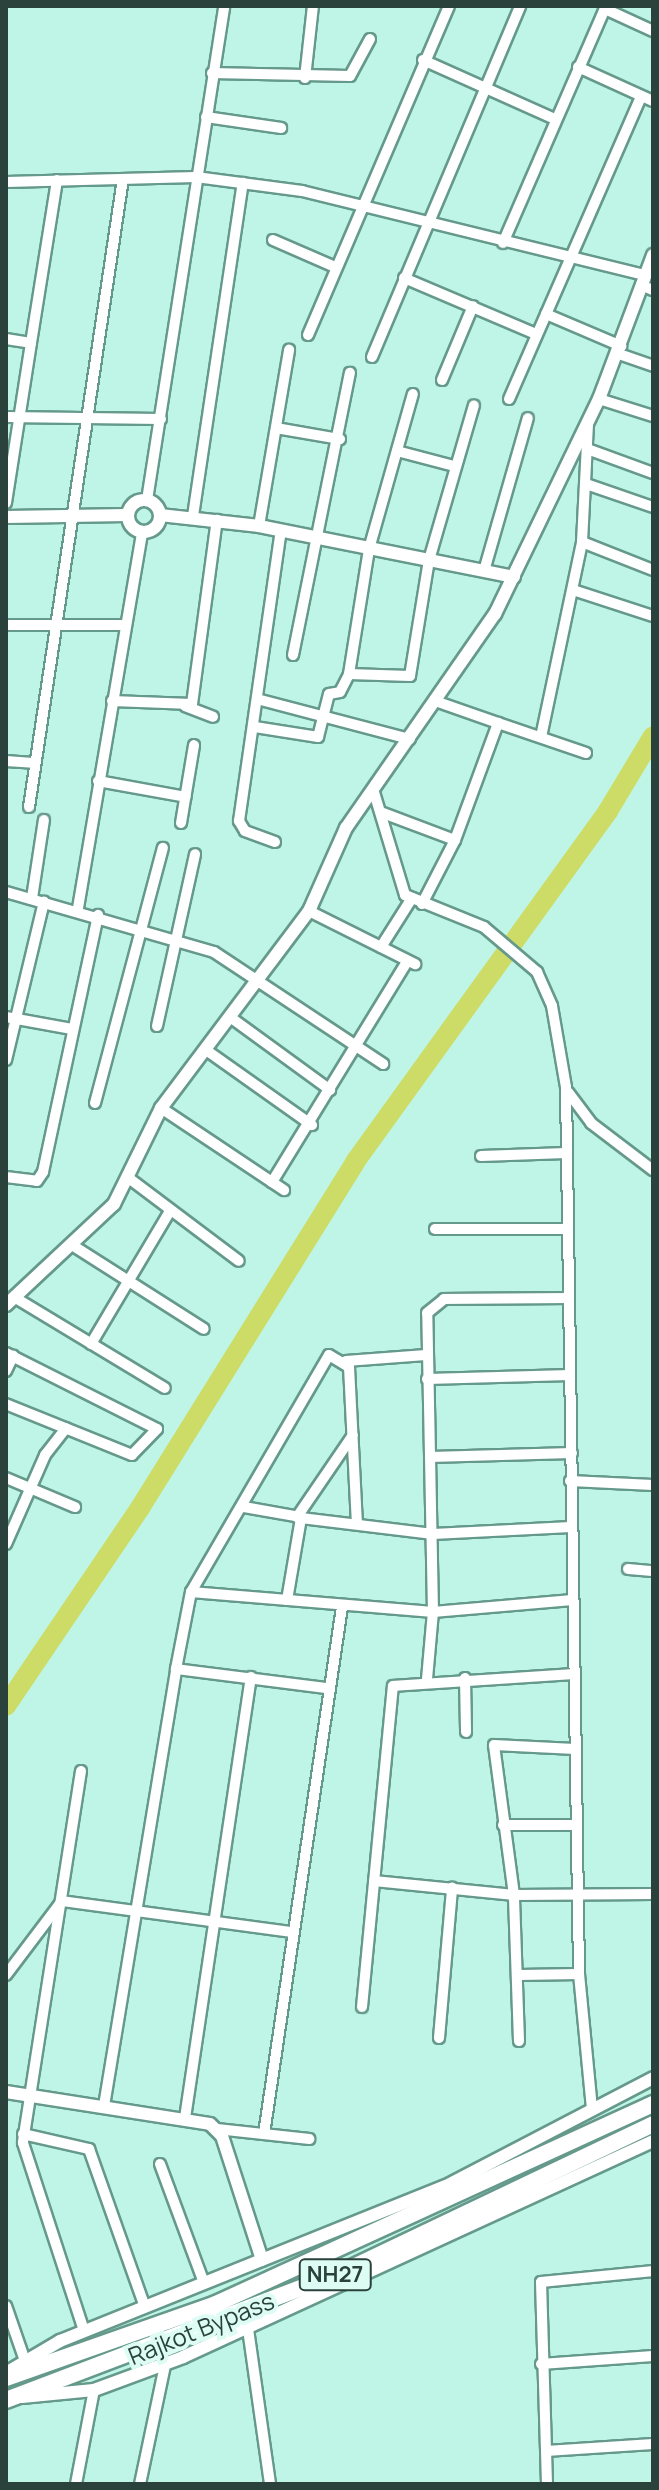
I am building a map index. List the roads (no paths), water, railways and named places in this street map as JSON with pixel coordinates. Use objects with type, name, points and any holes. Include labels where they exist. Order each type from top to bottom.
[{"type":"highway","name":"Rajkot Bypass","points":[[6,2376],[216,2304],[653,2104]]},
{"type":"highway","name":"Rajkot Bypass","points":[[9,2399],[341,2273],[653,2124]]},
{"type":"street","points":[[147,500],[224,6]]},
{"type":"street","points":[[305,78],[313,6]]},
{"type":"street","points":[[308,335],[423,60],[449,6]]},
{"type":"street","points":[[372,357],[520,6]]},
{"type":"street","points":[[503,243],[605,7],[653,31]]},
{"type":"street","points":[[212,73],[305,78],[356,73],[370,39]]},
{"type":"street","points":[[423,60],[555,119]]},
{"type":"street","points":[[578,67],[653,101]]},
{"type":"street","points":[[509,399],[536,334],[573,261],[641,97]]},
{"type":"street","points":[[206,117],[281,128]]},
{"type":"street","points":[[6,182],[196,177],[243,183],[362,204],[646,283]]},
{"type":"street","points":[[29,807],[67,517],[86,418],[123,179]]},
{"type":"street","points":[[6,503],[57,180]]},
{"type":"street","points":[[193,516],[243,183]]},
{"type":"street","points":[[273,240],[335,267]]},
{"type":"street","points":[[165,1388],[10,1301],[72,1245],[130,1179],[161,1108],[309,911],[346,828],[438,702],[514,577],[588,424],[646,283],[653,255]]},
{"type":"street","points":[[404,278],[536,334]]},
{"type":"street","points":[[442,380],[473,306]]},
{"type":"street","points":[[546,314],[653,366]]},
{"type":"street","points":[[6,339],[31,343]]},
{"type":"street","points":[[259,526],[289,350]]},
{"type":"street","points":[[293,655],[320,539],[350,373]]},
{"type":"street","points":[[255,727],[318,737],[329,694],[340,692],[349,674],[369,549],[413,394]]},
{"type":"street","points":[[599,399],[653,416]]},
{"type":"street","points":[[349,674],[410,676],[429,560],[474,405]]},
{"type":"street","points":[[6,417],[161,419]]},
{"type":"street","points":[[484,571],[528,418]]},
{"type":"street","points":[[541,737],[582,542],[589,485],[588,424]]},
{"type":"street","points":[[276,428],[340,439]]},
{"type":"street","points":[[590,450],[653,473]]},
{"type":"street","points":[[397,451],[454,466]]},
{"type":"street","points":[[589,485],[653,507]]},
{"type":"street","points":[[127,515],[132,504],[147,500]]},
{"type":"street","points":[[147,500],[160,515],[193,516],[259,526],[514,577]]},
{"type":"street","points":[[6,517],[127,515]]},
{"type":"street","points":[[127,515],[142,532]]},
{"type":"street","points":[[142,532],[153,529],[160,515]]},
{"type":"street","points":[[185,706],[196,697],[217,520]]},
{"type":"street","points":[[275,842],[245,831],[239,821],[255,727],[281,530]]},
{"type":"street","points":[[78,908],[142,532]]},
{"type":"street","points":[[582,542],[653,570]]},
{"type":"street","points":[[573,590],[653,616]]},
{"type":"street","points":[[6,625],[126,625]]},
{"type":"street","points":[[257,699],[410,739]]},
{"type":"street","points":[[112,701],[185,706],[213,717]]},
{"type":"street","points":[[438,702],[586,753]]},
{"type":"street","points":[[381,947],[417,901],[455,840],[498,723]]},
{"type":"street","points":[[181,823],[194,745]]},
{"type":"street","points":[[6,761],[33,763]]},
{"type":"street","points":[[98,781],[186,797]]},
{"type":"street","points":[[373,789],[383,813],[400,888],[417,901],[484,927],[523,957],[549,993],[566,1087],[566,1298],[572,1453],[577,1898],[579,1974],[592,2108]]},
{"type":"street","points":[[383,813],[455,840]]},
{"type":"street","points":[[6,1060],[11,1018],[38,900],[44,820]]},
{"type":"street","points":[[95,1103],[163,848]]},
{"type":"street","points":[[157,1026],[195,854]]},
{"type":"street","points":[[6,892],[78,908],[178,938],[257,981],[383,1064]]},
{"type":"street","points":[[272,1182],[312,1125],[330,1090],[411,963],[309,911]]},
{"type":"street","points":[[6,1177],[37,1181],[43,1172],[98,915]]},
{"type":"street","points":[[230,1017],[330,1090]]},
{"type":"street","points":[[11,1018],[72,1029]]},
{"type":"street","points":[[206,1050],[312,1125]]},
{"type":"street","points":[[566,1087],[591,1123],[653,1170]]},
{"type":"street","points":[[161,1108],[284,1190]]},
{"type":"street","points":[[481,1156],[566,1153]]},
{"type":"street","points":[[130,1179],[239,1261]]},
{"type":"street","points":[[91,1344],[170,1211]]},
{"type":"street","points":[[435,1229],[566,1229]]},
{"type":"street","points":[[72,1245],[204,1329]]},
{"type":"street","points":[[427,1679],[433,1612],[433,1534],[427,1313],[444,1299],[566,1298]]},
{"type":"street","points":[[6,1371],[9,1354],[157,1429],[137,1456],[6,1404]]},
{"type":"street","points":[[104,2106],[140,1909],[176,1669],[191,1592],[244,1507],[324,1358],[346,1361],[426,1355]]},
{"type":"street","points":[[346,1361],[357,1523]]},
{"type":"street","points":[[427,1379],[570,1375]]},
{"type":"street","points":[[6,1544],[29,1488],[66,1428]]},
{"type":"street","points":[[287,1600],[299,1517],[353,1435]]},
{"type":"street","points":[[430,1457],[572,1453]]},
{"type":"street","points":[[6,1478],[75,1507]]},
{"type":"street","points":[[570,1481],[653,1485]]},
{"type":"street","points":[[244,1507],[433,1534],[571,1527]]},
{"type":"street","points":[[628,1569],[653,1571]]},
{"type":"street","points":[[191,1592],[342,1607],[433,1612],[572,1600]]},
{"type":"street","points":[[264,2134],[327,1688],[342,1607]]},
{"type":"street","points":[[176,1669],[327,1688]]},
{"type":"street","points":[[362,2007],[393,1686],[427,1679],[573,1674]]},
{"type":"street","points":[[185,2118],[251,1677]]},
{"type":"street","points":[[465,1678],[466,1732]]},
{"type":"street","points":[[519,2041],[514,1895],[494,1745],[575,1749]]},
{"type":"street","points":[[81,1771],[23,2134],[27,2169],[84,2331]]},
{"type":"street","points":[[503,1825],[576,1825]]},
{"type":"street","points":[[374,1881],[577,1898],[653,1894]]},
{"type":"street","points":[[439,2038],[452,1888]]},
{"type":"street","points":[[62,1901],[140,1909],[291,1932]]},
{"type":"street","points":[[6,1975],[62,1901]]},
{"type":"street","points":[[519,1975],[579,1974]]},
{"type":"street","points":[[6,2376],[24,2358],[84,2331],[444,2187],[653,2078]]},
{"type":"street","points":[[6,2092],[185,2118],[217,2129],[309,2139]]},
{"type":"street","points":[[217,2129],[262,2260]]},
{"type":"street","points":[[23,2134],[89,2149],[145,2307]]},
{"type":"street","points":[[9,2399],[94,2390],[165,2365],[653,2141]]},
{"type":"street","points":[[160,2164],[204,2283]]},
{"type":"street","points":[[547,2484],[541,2364],[541,2282],[653,2271]]},
{"type":"street","points":[[6,2306],[24,2358]]},
{"type":"street","points":[[248,2329],[270,2484]]},
{"type":"street","points":[[541,2364],[653,2356]]},
{"type":"street","points":[[140,2484],[165,2365]]},
{"type":"street","points":[[76,2484],[94,2390]]},
{"type":"street","points":[[546,2451],[653,2444]]},
{"type":"waterway","points":[[6,1706],[140,1508],[355,1162],[608,811],[653,736]]}]
